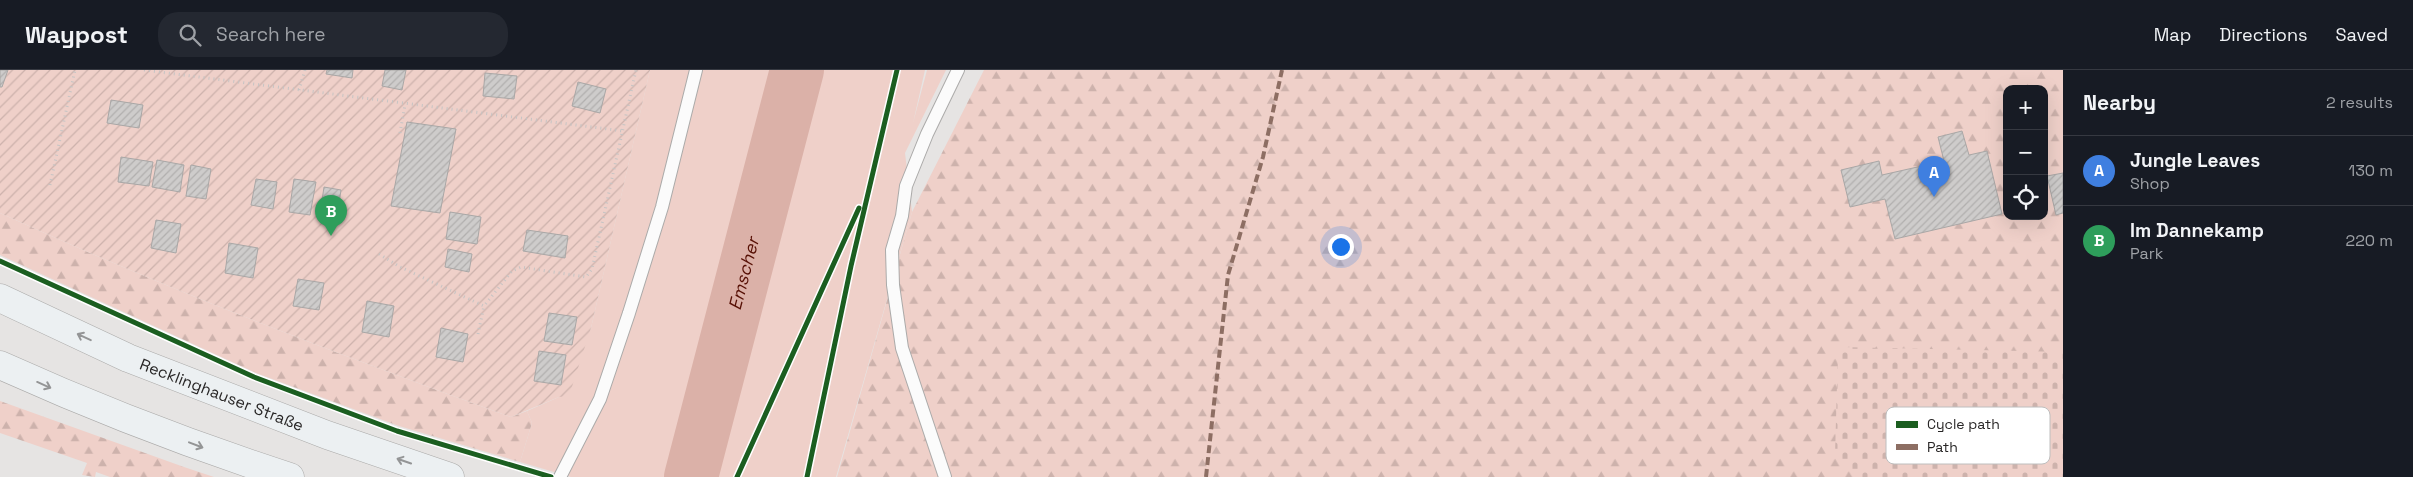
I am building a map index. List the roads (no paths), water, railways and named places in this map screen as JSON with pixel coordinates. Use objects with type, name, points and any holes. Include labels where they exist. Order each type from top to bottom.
[{"type":"main road","name":"Recklinghauser Straße","points":[[0,298],[146,365],[327,435],[450,477]]},
{"type":"main road","points":[[0,365],[129,420],[215,453],[290,477]]},
{"type":"lane","points":[[560,477],[600,400],[662,207],[696,70]]},
{"type":"lane","points":[[945,477],[902,348],[893,285],[892,250],[902,216],[906,186],[927,134],[958,70]]},
{"type":"waterway","name":"Emscher","points":[[691,477],[797,70]]},
{"type":"place","name":"Jungle Leaves","points":[[1934,197]]},
{"type":"place","name":"Im Dannekamp","points":[[331,236]]}]
